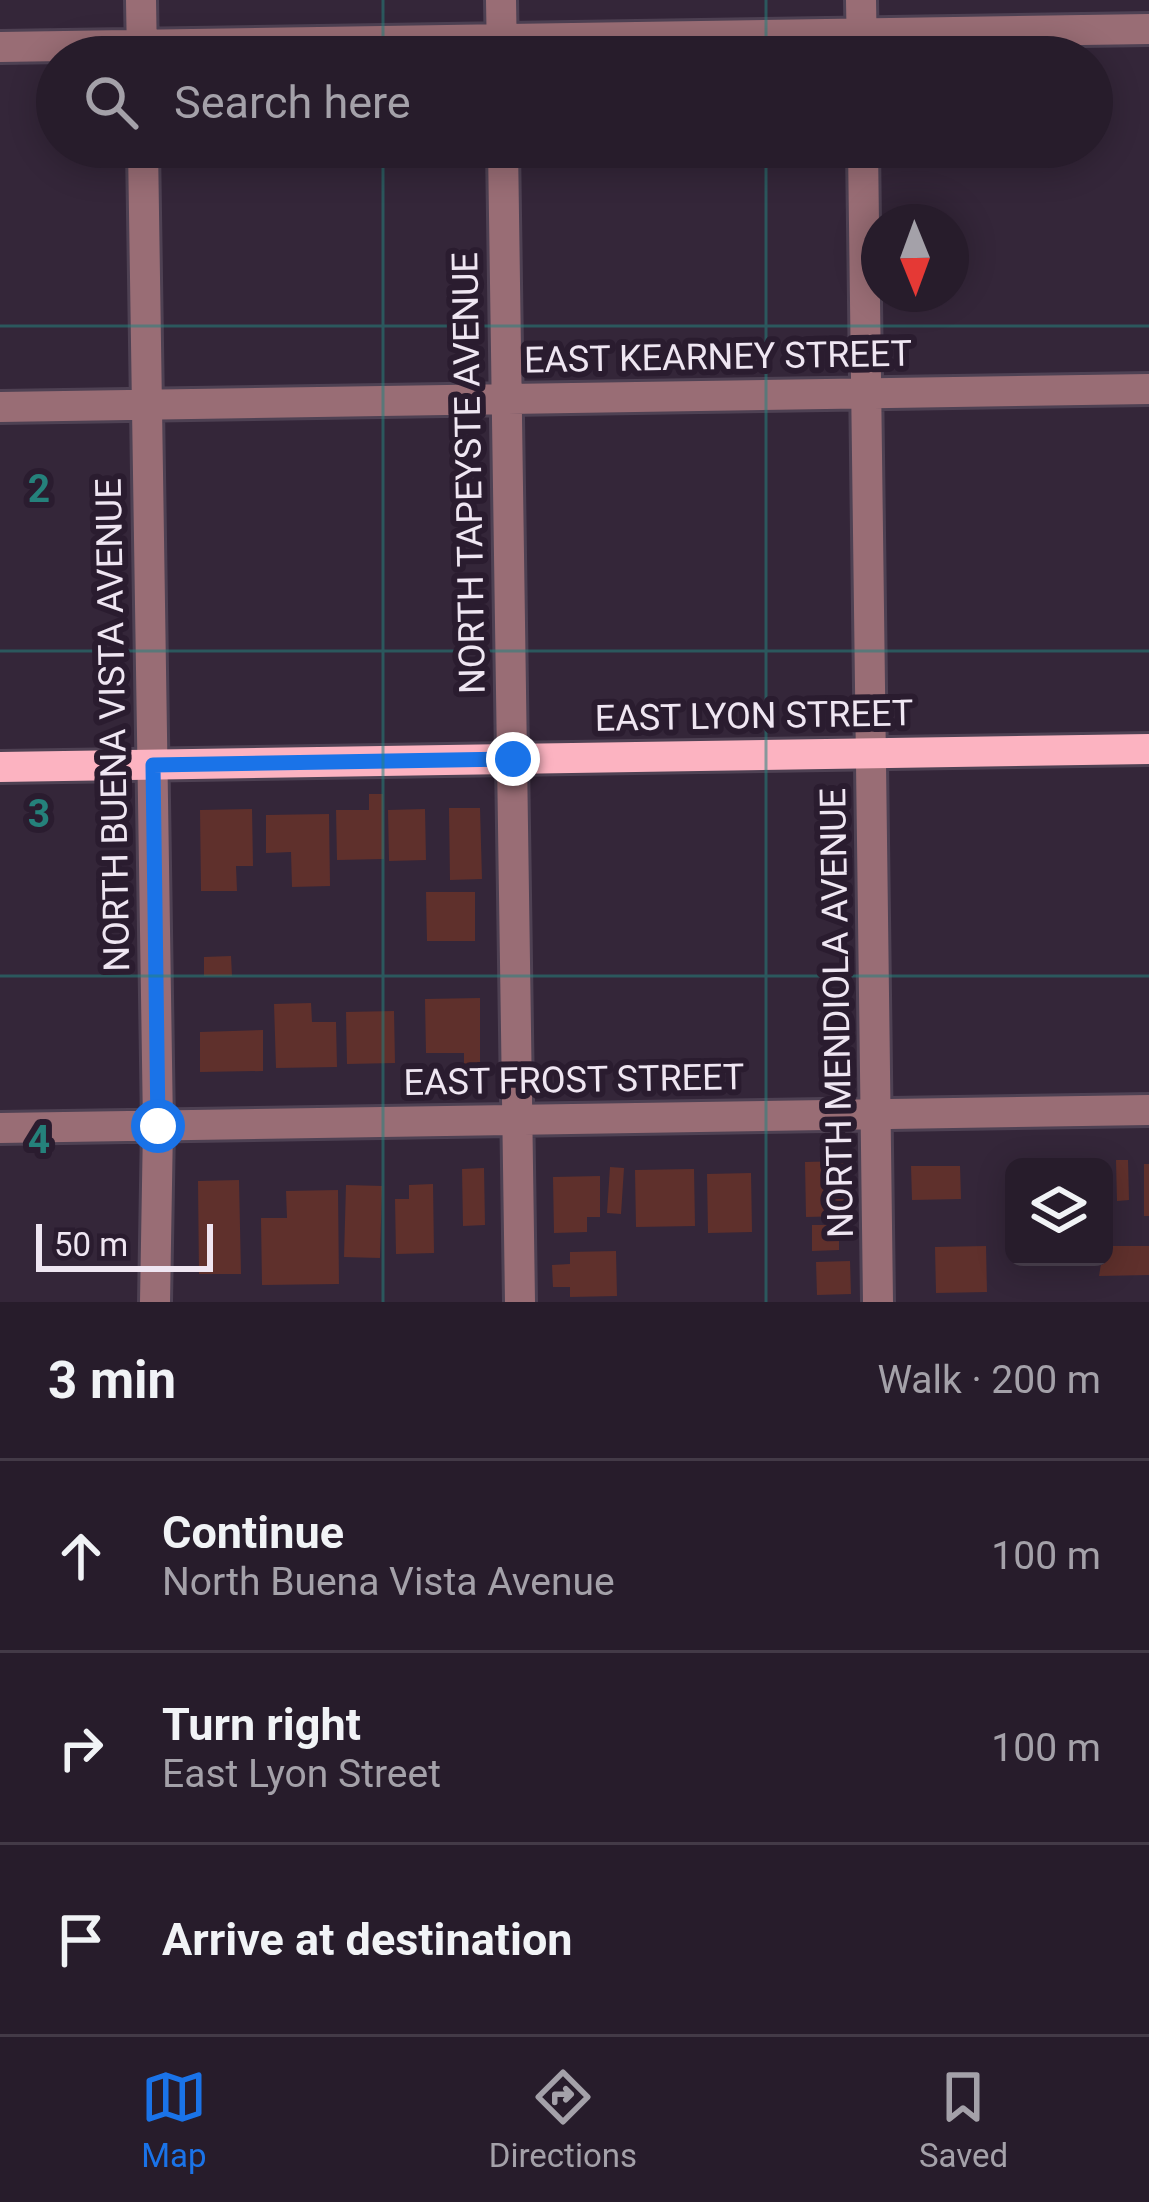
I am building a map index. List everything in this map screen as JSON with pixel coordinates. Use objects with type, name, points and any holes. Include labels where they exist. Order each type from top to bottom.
[{"type":"main road","name":"EAST LYON STREET","points":[[0,767],[1149,749]]},
{"type":"street","points":[[141,0],[142,36]]},
{"type":"street","points":[[501,0],[501,36]]},
{"type":"street","points":[[861,0],[862,36]]},
{"type":"street","points":[[1023,36],[1149,29]]},
{"type":"street","points":[[0,47],[36,48]]},
{"type":"street","name":"NORTH BUENA VISTA AVENUE","points":[[143,168],[158,1126],[154,1302]]},
{"type":"street","name":"NORTH TAPEYSTE AVENUE","points":[[503,168],[520,1302]]},
{"type":"street","name":"NORTH MENDIOLA AVENUE","points":[[863,168],[878,1302]]},
{"type":"street","name":"EAST KEARNEY STREET","points":[[0,407],[1149,389]]},
{"type":"street","name":"EAST FROST STREET","points":[[0,1128],[1149,1110]]},
{"type":"building","points":[[369,794],[383,794],[384,859],[337,860],[336,810],[369,810]]},
{"type":"building","points":[[449,808],[480,808],[482,879],[450,880]]},
{"type":"building","points":[[252,809],[253,866],[236,866],[237,891],[201,891],[200,810]]},
{"type":"building","points":[[425,809],[426,860],[389,861],[388,810]]},
{"type":"building","points":[[329,814],[330,886],[292,887],[291,852],[266,853],[266,815]]},
{"type":"building","points":[[426,892],[475,892],[475,941],[427,941]]},
{"type":"building","points":[[231,956],[232,976],[204,976],[204,957]]},
{"type":"building","points":[[480,998],[480,1069],[464,1069],[464,1053],[426,1053],[425,999]]},
{"type":"building","points":[[311,1003],[312,1022],[336,1022],[337,1067],[276,1068],[274,1004]]},
{"type":"building","points":[[394,1011],[395,1063],[347,1064],[346,1012]]},
{"type":"building","points":[[263,1030],[263,1071],[200,1072],[200,1032]]},
{"type":"building","points":[[1116,1160],[1128,1160],[1129,1200],[1117,1201]]},
{"type":"building","points":[[846,1161],[846,1216],[806,1217],[805,1162]]},
{"type":"building","points":[[1144,1164],[1149,1164],[1149,1216],[1144,1216]]},
{"type":"building","points":[[911,1166],[960,1166],[961,1199],[912,1200]]},
{"type":"building","points":[[610,1167],[624,1168],[621,1214],[607,1213]]},
{"type":"building","points":[[484,1168],[485,1225],[463,1226],[462,1169]]},
{"type":"building","points":[[694,1169],[695,1226],[636,1227],[635,1170]]},
{"type":"building","points":[[751,1173],[752,1232],[708,1233],[707,1174]]},
{"type":"building","points":[[600,1176],[600,1217],[587,1217],[587,1232],[554,1233],[553,1177]]},
{"type":"building","points":[[239,1180],[241,1274],[199,1274],[198,1181]]},
{"type":"building","points":[[433,1184],[434,1253],[396,1254],[395,1199],[409,1199],[409,1185]]},
{"type":"building","points":[[346,1185],[382,1186],[380,1258],[344,1257]]},
{"type":"building","points":[[338,1190],[339,1284],[262,1285],[261,1218],[287,1218],[286,1191]]},
{"type":"building","points":[[812,1225],[839,1225],[839,1250],[812,1251]]},
{"type":"building","points":[[986,1246],[987,1292],[936,1293],[935,1247]]},
{"type":"building","points":[[1113,1246],[1149,1246],[1149,1275],[1099,1276],[1101,1266],[1113,1266]]},
{"type":"building","points":[[616,1251],[617,1296],[570,1297],[570,1287],[553,1287],[552,1265],[570,1264],[570,1252]]},
{"type":"building","points":[[850,1261],[851,1294],[817,1295],[816,1262]]},
{"type":"route","points":[[158,1126],[153,765],[513,759]]}]
